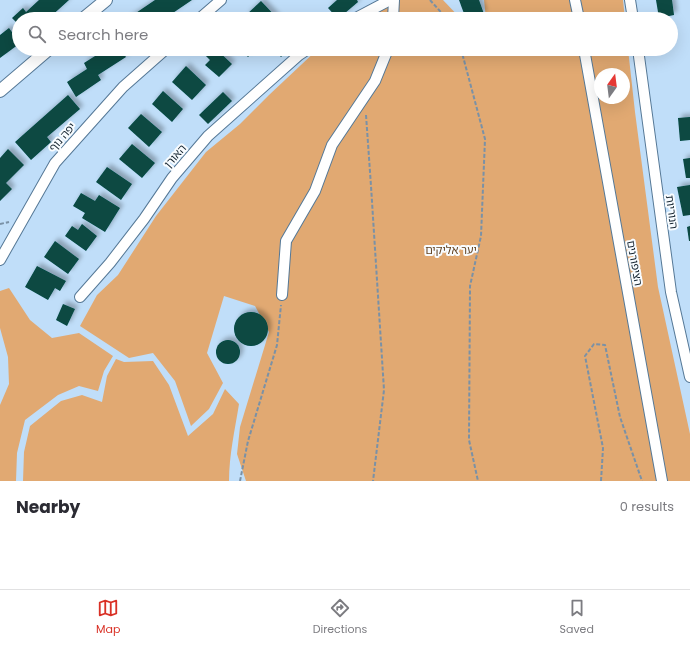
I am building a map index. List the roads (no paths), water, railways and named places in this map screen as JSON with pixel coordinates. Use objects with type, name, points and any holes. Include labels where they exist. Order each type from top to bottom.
[{"type":"street","points":[[91,12],[106,0]]},
{"type":"street","points":[[207,12],[222,0]]},
{"type":"street","points":[[367,12],[390,0]]},
{"type":"street","points":[[393,12],[394,0]]},
{"type":"street","points":[[575,0],[577,12]]},
{"type":"street","points":[[630,0],[632,12]]},
{"type":"street","points":[[0,91],[40,56]]},
{"type":"street","name":"יפה נוף","points":[[0,260],[55,164],[123,87],[158,56]]},
{"type":"street","name":"האורן","points":[[80,297],[110,263],[144,219],[172,178],[208,136],[298,56]]},
{"type":"street","points":[[282,295],[286,241],[315,191],[332,145],[375,81],[385,56]]},
{"type":"street","name":"הציפורנים","points":[[585,56],[662,481]]},
{"type":"street","name":"הנוריות","points":[[639,56],[671,292],[690,377]]},
{"type":"park label","name":"יער אליקים","points":[[451,250]]}]
